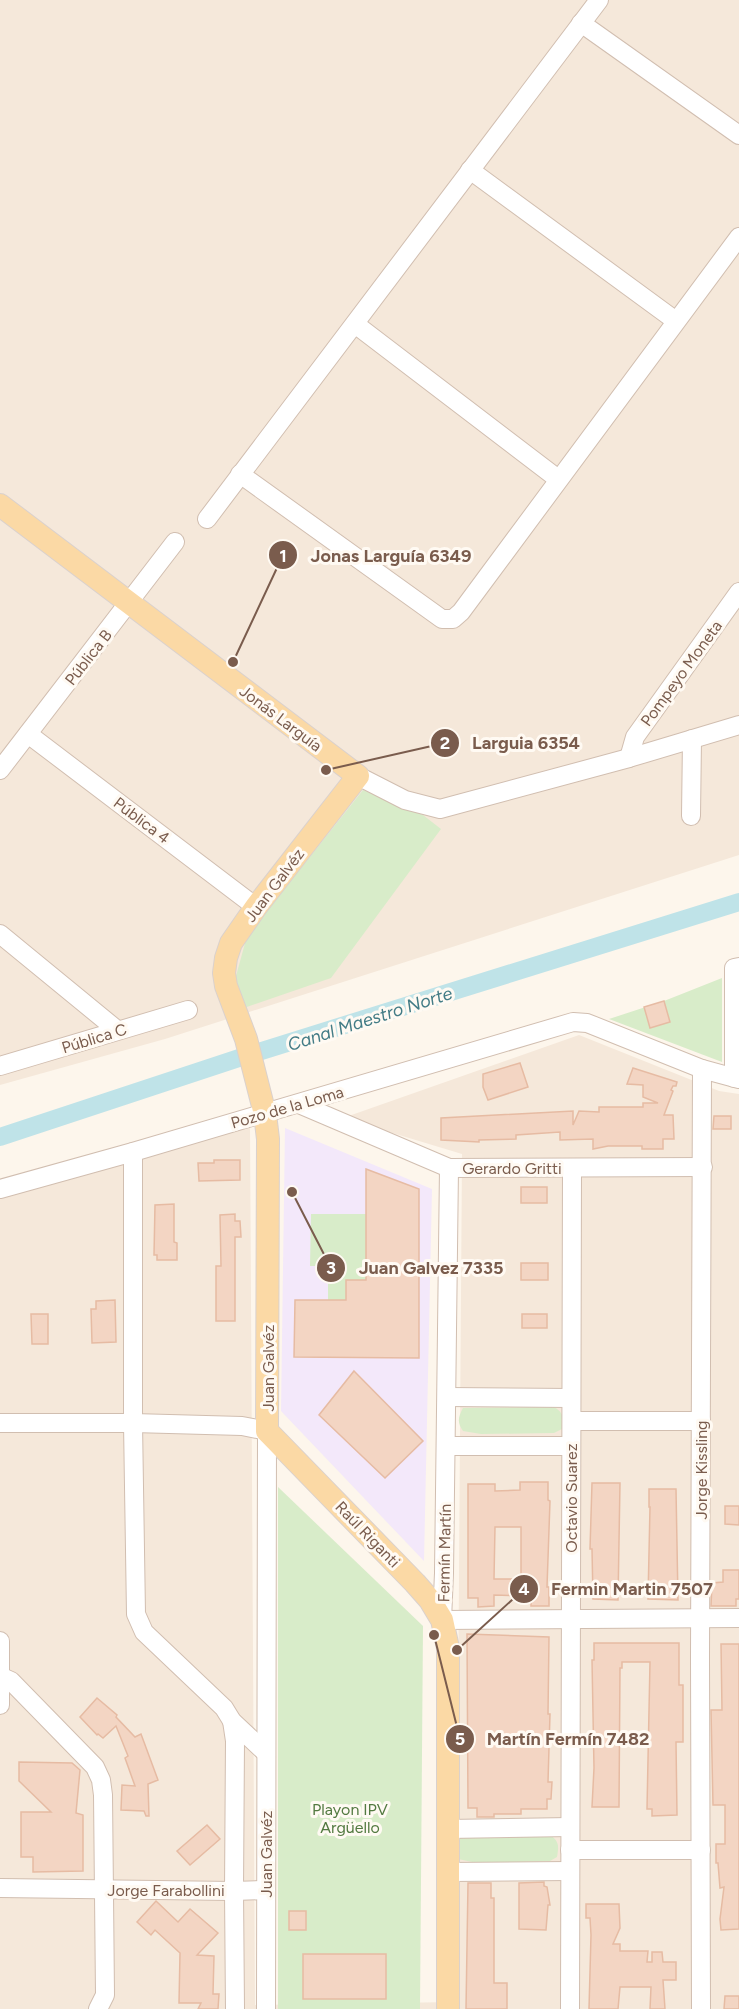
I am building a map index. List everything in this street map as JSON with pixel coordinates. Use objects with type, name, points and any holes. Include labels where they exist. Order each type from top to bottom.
[{"type":"main road","name":"Jonás Larguía","points":[[1,508],[358,776]]},
{"type":"main road","name":"Juan Galvéz","points":[[267,1431],[268,1139],[265,1113],[246,1039],[226,986],[224,973],[226,958],[231,943],[256,907],[358,776]]},
{"type":"main road","name":"Raúl Riganti","points":[[267,1431],[416,1583],[442,1620]]},
{"type":"main road","name":"Fermín Martín","points":[[442,1620],[448,1648],[448,2009]]},
{"type":"street","points":[[207,519],[599,0]]},
{"type":"street","points":[[581,23],[739,135]]},
{"type":"street","points":[[470,170],[676,321]]},
{"type":"street","points":[[240,474],[442,619],[453,619],[461,612],[739,237]]},
{"type":"street","points":[[355,324],[558,479]]},
{"type":"street","name":"Pública B","points":[[0,770],[175,542]]},
{"type":"street","name":"Pompeyo Moneta","points":[[628,758],[635,737],[739,592]]},
{"type":"street","name":"Jonás Larguía","points":[[358,776],[405,800],[440,809],[739,725]]},
{"type":"street","name":"Pública 4","points":[[28,734],[256,907]]},
{"type":"street","points":[[691,816],[692,739]]},
{"type":"street","points":[[0,934],[117,1030]]},
{"type":"street","points":[[702,1069],[736,1079],[737,967]]},
{"type":"street","name":"Pública C","points":[[0,1066],[188,1010]]},
{"type":"street","name":"Pozo de la Loma","points":[[0,1189],[299,1104],[573,1022],[587,1023],[702,1069]]},
{"type":"street","name":"Jorge Kissling","points":[[702,1069],[702,2009]]},
{"type":"street","name":"Gerardo Gritti","points":[[299,1104],[449,1168],[703,1167]]},
{"type":"street","points":[[133,1152],[136,1614],[144,1632],[224,1708],[232,1721],[266,1754]]},
{"type":"street","name":"Fermín Martín","points":[[442,1620],[449,1168]]},
{"type":"street","name":"Octavio Suarez","points":[[570,2009],[572,1168]]},
{"type":"street","points":[[447,1397],[571,1398]]},
{"type":"street","points":[[572,1420],[701,1420]]},
{"type":"street","points":[[0,1423],[242,1425],[267,1431]]},
{"type":"street","name":"Juan Galvéz","points":[[266,2009],[267,1431]]},
{"type":"street","points":[[446,1446],[571,1446]]},
{"type":"street","points":[[442,1620],[739,1618]]},
{"type":"street","points":[[0,1641],[0,1705]]},
{"type":"street","points":[[0,1676],[11,1681],[95,1767],[101,1780],[105,1890],[105,1995],[98,2009]]},
{"type":"street","name":"Jorge Farabollini","points":[[0,1888],[234,1891],[236,1740],[232,1721]]},
{"type":"street","points":[[448,1829],[570,1827]]},
{"type":"street","points":[[570,1850],[701,1850]]},
{"type":"street","points":[[449,1872],[570,1871]]},
{"type":"street","points":[[235,2009],[234,1891],[266,1890]]},
{"type":"shaded area","points":[[0,0],[739,0],[739,855],[165,1039],[0,1085]]},
{"type":"shaded area","points":[[579,1035],[719,1091],[739,1094],[739,2009],[0,2009],[0,1191],[250,1125],[255,2005],[456,2002],[462,1154],[343,1118]]},
{"type":"shaded area","points":[[285,1128],[432,1189],[424,1561],[281,1411]]},
{"type":"green space","points":[[363,790],[423,815],[441,829],[331,978],[241,1009],[236,976],[247,936]]},
{"type":"green space","points":[[722,978],[722,1062],[609,1019],[664,1001]]},
{"type":"green space","points":[[311,1214],[366,1214],[366,1280],[346,1280],[346,1300],[328,1300],[328,1266],[310,1266]]},
{"type":"green space","points":[[554,1407],[561,1414],[563,1422],[562,1429],[554,1433],[481,1434],[463,1431],[459,1423],[463,1408]]},
{"type":"green space","name":"Playon IPV Argüello","points":[[278,1487],[423,1626],[420,2009],[278,2009]]},
{"type":"green space","points":[[550,1835],[557,1842],[558,1847],[557,1857],[550,1861],[477,1863],[458,1859],[458,1837]]},
{"type":"building","points":[[664,1001],[670,1022],[650,1028],[644,1007]]},
{"type":"building","points":[[520,1063],[528,1087],[488,1100],[483,1087],[483,1074]]},
{"type":"building","points":[[633,1068],[677,1082],[671,1090],[673,1091],[664,1115],[673,1115],[674,1139],[663,1139],[663,1149],[642,1149],[642,1146],[608,1146],[593,1149],[593,1139],[560,1140],[560,1132],[516,1135],[516,1139],[479,1140],[479,1142],[441,1140],[441,1118],[573,1111],[573,1125],[579,1111],[599,1112],[599,1107],[643,1107],[643,1103],[658,1103],[643,1097],[643,1085],[627,1084]]},
{"type":"building","points":[[714,1116],[731,1116],[731,1129],[713,1129]]},
{"type":"building","points":[[214,1160],[240,1160],[240,1180],[199,1181],[198,1163],[214,1163]]},
{"type":"building","points":[[366,1169],[419,1189],[419,1358],[294,1357],[295,1300],[346,1300],[346,1280],[366,1280]]},
{"type":"building","points":[[521,1187],[547,1187],[547,1203],[521,1203]]},
{"type":"building","points":[[174,1204],[174,1242],[177,1243],[177,1260],[157,1260],[157,1255],[154,1255],[155,1205]]},
{"type":"building","points":[[235,1214],[235,1221],[240,1221],[241,1237],[235,1237],[235,1321],[216,1321],[216,1266],[221,1266],[220,1215]]},
{"type":"building","points":[[521,1263],[548,1263],[548,1280],[521,1280]]},
{"type":"building","points":[[115,1300],[116,1342],[92,1343],[91,1309],[96,1309],[96,1301]]},
{"type":"building","points":[[31,1314],[48,1314],[48,1344],[32,1344]]},
{"type":"building","points":[[522,1314],[547,1314],[547,1328],[522,1328]]},
{"type":"building","points":[[354,1371],[423,1441],[385,1478],[319,1415]]},
{"type":"building","points":[[520,1482],[548,1482],[548,1500],[550,1501],[547,1587],[549,1587],[549,1606],[531,1606],[531,1596],[494,1595],[494,1606],[478,1607],[478,1598],[468,1598],[468,1484],[495,1484],[495,1491],[520,1490]],"holes":[[[495,1527],[521,1527],[521,1579],[494,1579]]]},
{"type":"building","points":[[592,1483],[620,1483],[618,1600],[593,1599],[592,1549],[590,1549]]},
{"type":"building","points":[[649,1489],[676,1489],[678,1600],[648,1599]]},
{"type":"building","points":[[725,1506],[739,1506],[739,1525],[725,1524]]},
{"type":"building","points":[[723,1570],[739,1570],[739,1599],[736,1599],[736,1606],[711,1606],[712,1583],[723,1582]]},
{"type":"building","points":[[467,1634],[549,1637],[548,1782],[552,1782],[551,1799],[547,1799],[547,1809],[521,1809],[521,1814],[494,1814],[494,1817],[477,1817],[477,1808],[468,1808]]},
{"type":"building","points":[[594,1643],[679,1643],[679,1685],[683,1685],[683,1742],[676,1742],[677,1815],[652,1816],[652,1809],[647,1809],[650,1662],[622,1662],[622,1668],[620,1668],[619,1807],[592,1807]]},
{"type":"building","points":[[721,1644],[739,1644],[739,1929],[721,1930],[724,1887],[720,1888],[716,1844],[725,1844],[725,1805],[713,1805],[711,1710],[722,1710]]},
{"type":"building","points":[[97,1698],[117,1715],[116,1717],[135,1737],[141,1734],[158,1780],[148,1784],[149,1816],[146,1816],[144,1811],[121,1810],[122,1785],[135,1786],[125,1758],[128,1756],[116,1726],[103,1738],[97,1735],[80,1717]]},
{"type":"building","points":[[19,1762],[72,1763],[80,1770],[76,1813],[83,1815],[83,1871],[33,1872],[33,1857],[21,1857],[21,1812],[51,1812],[19,1781]]},
{"type":"building","points":[[207,1825],[220,1839],[190,1865],[177,1851]]},
{"type":"building","points":[[544,1882],[550,1905],[548,1905],[546,1930],[519,1929],[519,1883]]},
{"type":"building","points":[[468,1883],[491,1883],[491,1898],[494,1898],[494,1983],[507,1983],[507,2009],[466,2009]]},
{"type":"building","points":[[156,1901],[178,1922],[190,1909],[218,1933],[197,1955],[214,1956],[213,1994],[219,1994],[218,2009],[198,2009],[201,2003],[179,2003],[180,1953],[155,1930],[151,1935],[137,1922]]},
{"type":"building","points":[[586,1904],[619,1904],[620,1928],[613,1944],[620,1944],[620,1951],[648,1951],[647,1962],[652,1962],[652,1952],[662,1952],[663,1962],[676,1962],[676,1980],[663,1980],[665,2009],[650,2009],[651,1987],[620,1987],[618,2009],[589,2009],[591,1935],[590,1918],[586,1918]]},
{"type":"building","points":[[289,1911],[306,1911],[306,1930],[289,1930]]},
{"type":"building","points":[[303,1954],[386,1954],[386,1999],[303,1999]]},
{"type":"building","points":[[725,1996],[739,1996],[739,2009],[724,2009]]},
{"type":"waterway","name":"Canal Maestro Norte","points":[[0,1137],[239,1058],[739,902]]},
{"type":"place","name":"Jonas Larguía 6349","points":[[233,662]]},
{"type":"place","name":"Larguia 6354","points":[[326,770]]},
{"type":"place","name":"Juan Galvez 7335","points":[[292,1192]]},
{"type":"place","name":"Martín Fermín 7482","points":[[434,1635]]},
{"type":"place","name":"Fermin Martin 7507","points":[[457,1650]]}]
